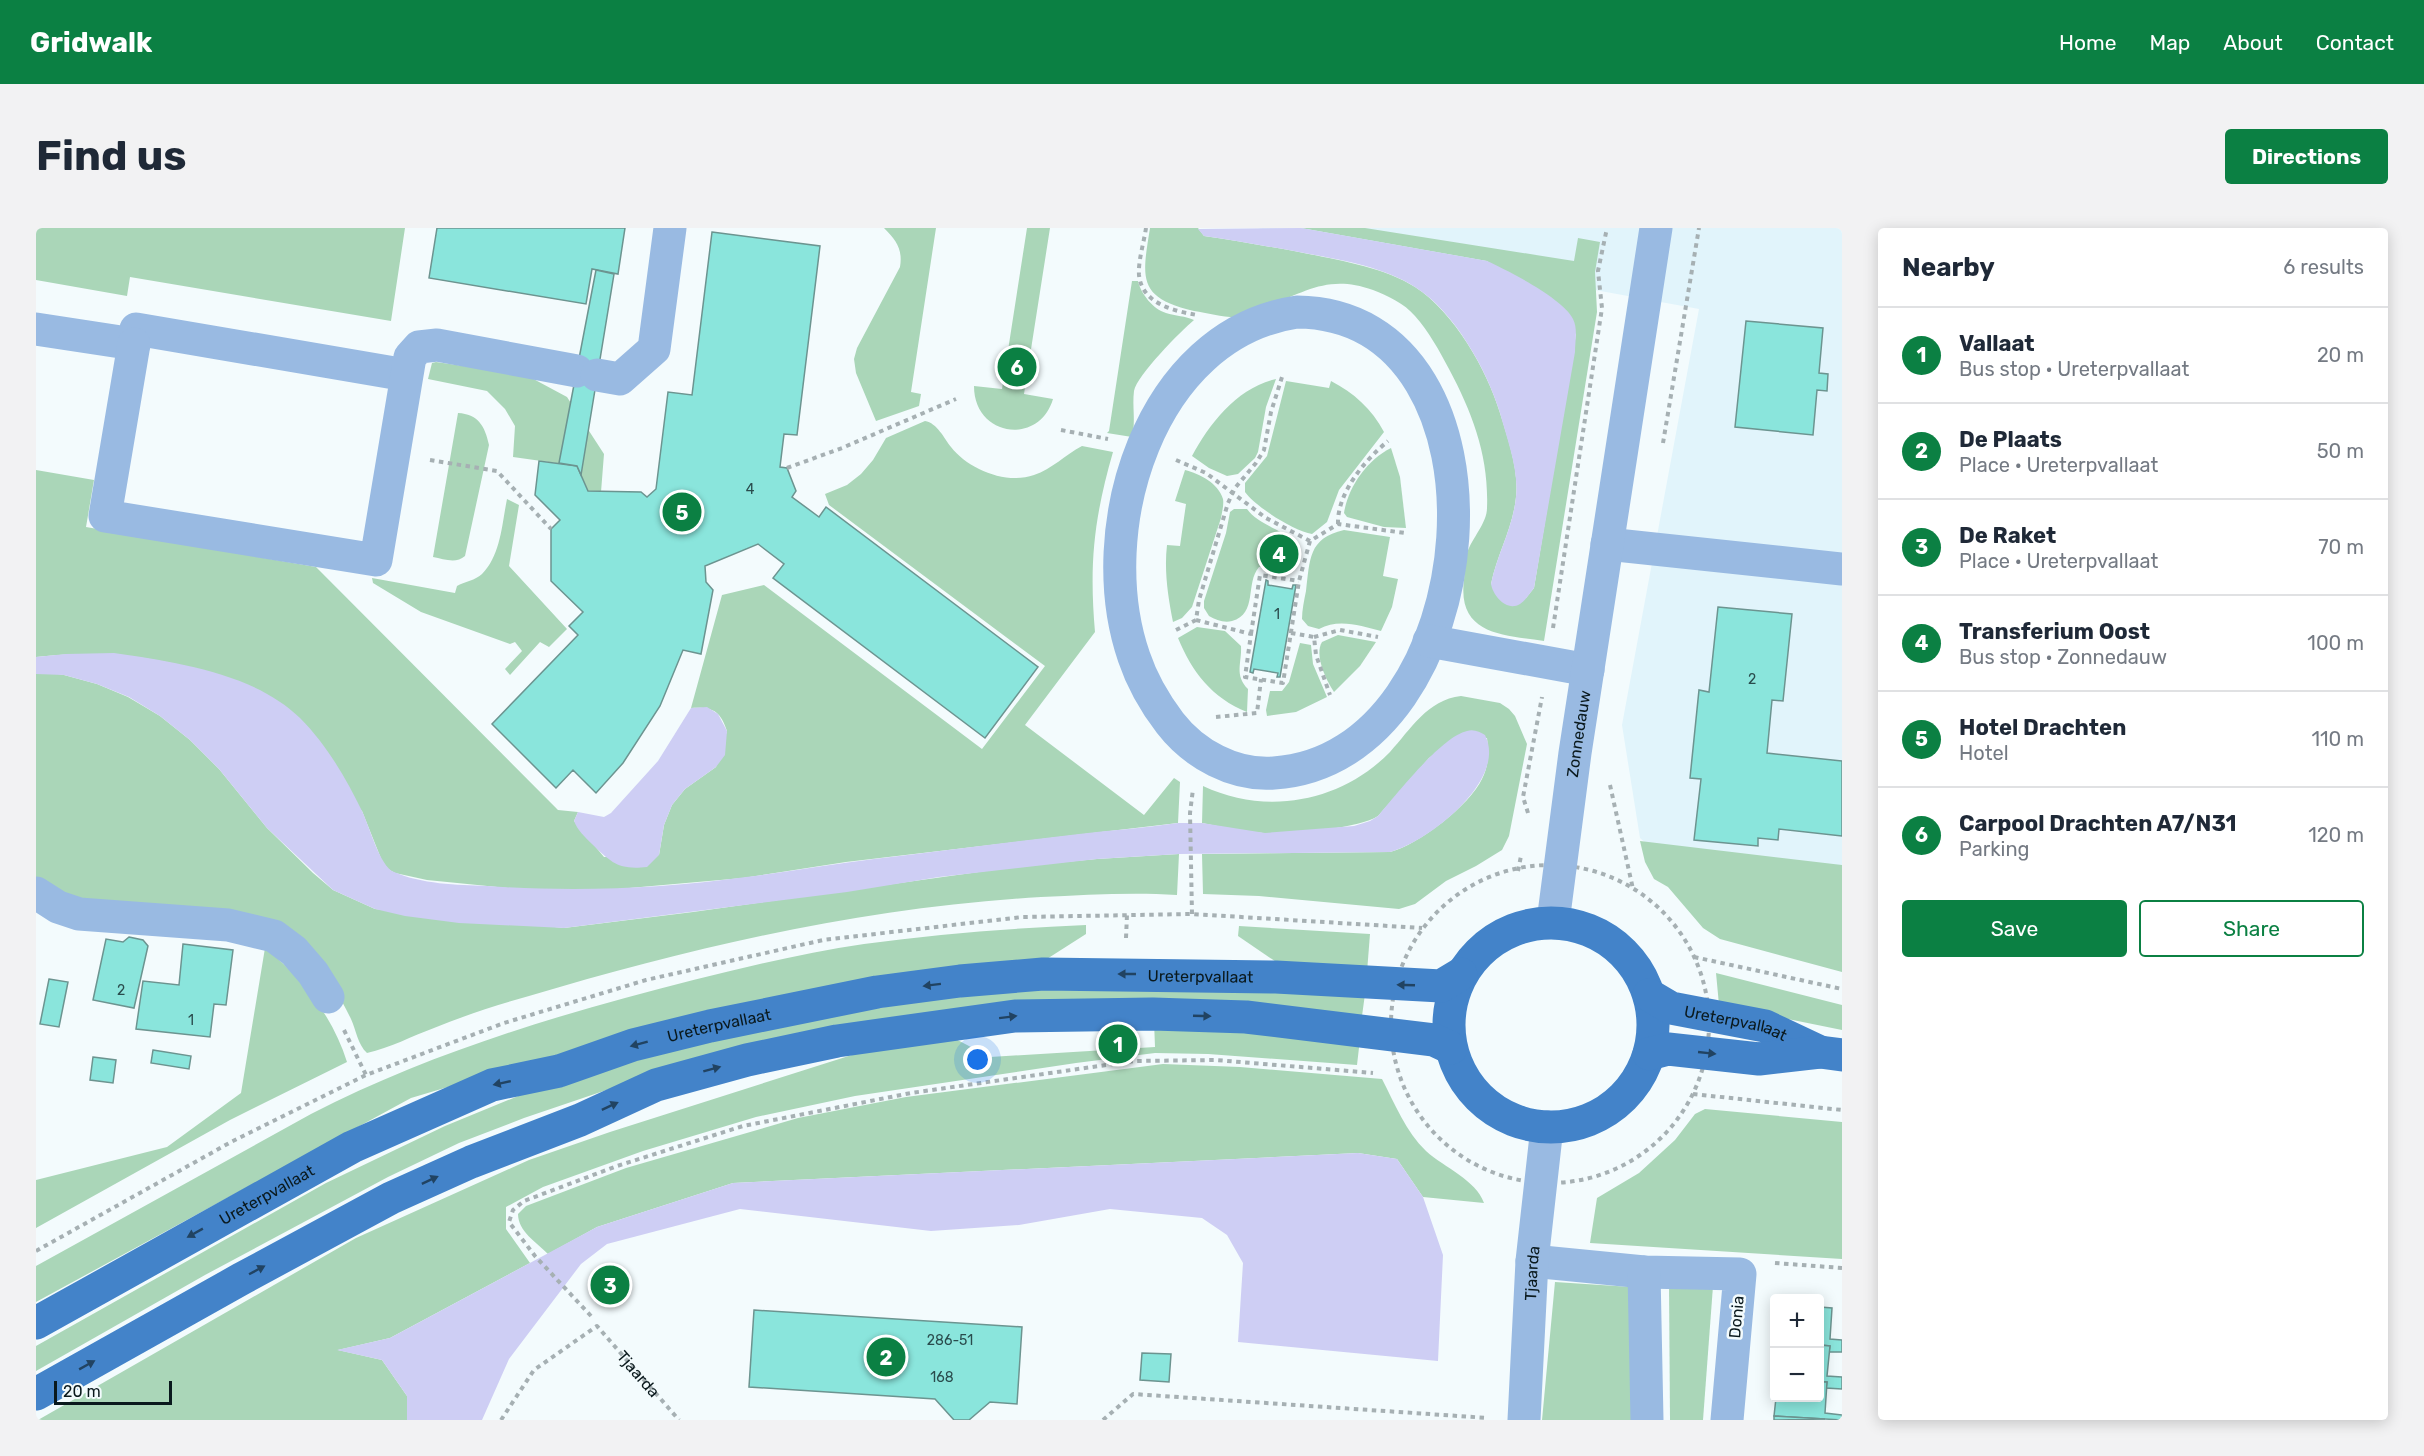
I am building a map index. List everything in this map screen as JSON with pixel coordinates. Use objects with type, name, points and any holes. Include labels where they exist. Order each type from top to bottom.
[{"type":"main road","points":[[1553,922],[1584,928],[1613,943],[1635,966],[1649,995],[1653,1025],[1649,1054],[1638,1079],[1621,1099],[1599,1115],[1573,1124],[1547,1127],[1514,1120],[1486,1104],[1464,1079],[1451,1048],[1449,1010],[1461,974],[1485,946],[1517,928],[1553,922]]},
{"type":"main road","name":"Ureterpvallaat","points":[[36,1323],[352,1147],[492,1085],[559,1071],[633,1045],[710,1026],[877,992],[960,981],[1043,974],[1264,976],[1441,986],[1461,974]]},
{"type":"main road","name":"Ureterpvallaat","points":[[1649,995],[1671,1008],[1765,1026],[1831,1054]]},
{"type":"main road","points":[[36,1394],[391,1198],[471,1162],[579,1120],[656,1085],[747,1060],[848,1039],[1015,1016],[1062,1015],[1153,1014],[1246,1017],[1434,1040],[1451,1048]]},
{"type":"main road","name":"Ureterpvallaat","points":[[1649,1054],[1668,1049],[1759,1059],[1831,1054]]},
{"type":"street","points":[[406,375],[136,329],[105,516],[376,560],[406,375],[410,357],[419,346],[437,345],[620,379],[654,349],[670,228]]},
{"type":"street","name":"Zonnedauw","points":[[1553,922],[1588,670],[1656,228]]},
{"type":"street","points":[[1297,312],[1332,315],[1349,320],[1380,338],[1407,365],[1418,381],[1441,429],[1454,496],[1454,544],[1451,568],[1430,642],[1405,689],[1369,730],[1346,749],[1320,762],[1294,771],[1268,774],[1225,765],[1195,747],[1174,728],[1156,705],[1133,656],[1120,589],[1120,553],[1131,481],[1143,448],[1169,396],[1190,370],[1228,336],[1271,316],[1297,312]]},
{"type":"street","points":[[36,328],[134,345]]},
{"type":"street","points":[[1607,544],[1842,568]]},
{"type":"street","points":[[1430,642],[1588,670]]},
{"type":"street","points":[[36,893],[58,907],[79,914],[228,925],[274,936],[294,951],[313,973],[328,998]]},
{"type":"street","name":"Tjaarda","points":[[1511,1420],[1547,1127]]},
{"type":"street","name":"Donia","points":[[1532,1261],[1644,1272],[1740,1274],[1727,1420]]},
{"type":"street","points":[[1644,1272],[1647,1420]]},
{"type":"path","points":[[1146,228],[1140,277],[1150,296],[1165,308],[1215,320],[1228,336]]},
{"type":"path","points":[[1530,820],[1523,796],[1548,662],[1602,308],[1599,271],[1607,228]]},
{"type":"path","points":[[1196,620],[1199,600],[1232,493],[1264,450],[1271,412],[1282,377]]},
{"type":"path","points":[[787,468],[842,448],[956,399]]},
{"type":"path","points":[[1061,430],[1089,435]]},
{"type":"path","points":[[1338,524],[1338,506],[1341,498],[1369,458],[1388,441]]},
{"type":"path","points":[[450,464],[497,471],[551,529]]},
{"type":"path","points":[[1188,464],[1206,473],[1266,518],[1310,542]]},
{"type":"path","points":[[1299,581],[1260,575],[1245,677],[1283,683],[1299,581],[1310,542],[1338,524],[1405,533]]},
{"type":"path","points":[[1176,630],[1196,620],[1251,634]]},
{"type":"path","points":[[1291,633],[1314,637],[1340,630],[1378,637]]},
{"type":"path","points":[[1314,637],[1316,655],[1330,695]]},
{"type":"path","points":[[1213,717],[1257,713],[1262,679]]},
{"type":"path","points":[[1608,780],[1633,890]]},
{"type":"path","points":[[1190,813],[1192,914]]},
{"type":"path","points":[[1126,915],[1126,940]]},
{"type":"path","points":[[1694,957],[1842,989]]},
{"type":"path","points":[[36,1251],[231,1142],[366,1075],[328,998]]},
{"type":"path","points":[[591,1316],[535,1256],[509,1222],[513,1210],[524,1201],[617,1166],[743,1126],[911,1093],[1134,1061],[1215,1060],[1378,1073]]},
{"type":"path","points":[[1389,1074],[1400,1075],[1409,1097],[1422,1117],[1456,1152],[1500,1174],[1540,1182],[1578,1181]]},
{"type":"path","points":[[1693,1094],[1842,1110]]},
{"type":"path","points":[[1740,1274],[1769,1262],[1842,1268]]},
{"type":"path","name":"Tjaarda","points":[[501,1420],[534,1370],[597,1326],[679,1420]]},
{"type":"path","points":[[1103,1420],[1133,1394],[1511,1420]]},
{"type":"shaded area","points":[[1257,228],[1842,228],[1842,921],[1723,910],[1640,838],[1622,725],[1699,309]]},
{"type":"green space","points":[[36,228],[405,228],[391,321],[130,277],[127,296],[36,280]]},
{"type":"green space","points":[[884,228],[936,228],[911,392],[921,394],[919,406],[876,421],[856,373],[854,359],[857,348],[900,267],[898,245]]},
{"type":"green space","points":[[1027,228],[1050,228],[1024,394],[1053,399],[1046,414],[1035,424],[1022,429],[1008,429],[995,425],[984,416],[977,403],[974,386],[1002,389]]},
{"type":"green space","points":[[1150,228],[1198,228],[1204,236],[1294,251],[1372,268],[1415,287],[1443,311],[1467,343],[1487,379],[1500,413],[1514,465],[1517,487],[1514,508],[1491,584],[1526,598],[1534,588],[1576,334],[1487,261],[1301,228],[1365,228],[1574,261],[1578,238],[1600,242],[1595,272],[1597,312],[1544,641],[1499,634],[1476,622],[1468,612],[1464,598],[1465,559],[1485,519],[1487,508],[1482,453],[1472,419],[1458,386],[1434,341],[1411,311],[1396,300],[1373,290],[1343,284],[1330,284],[1305,291],[1239,317],[1216,315],[1175,306],[1162,300],[1153,292],[1148,283],[1145,260]]},
{"type":"green space","points":[[1132,281],[1138,281],[1152,305],[1166,313],[1194,320],[1160,354],[1137,384],[1134,391],[1132,437],[1107,433]]},
{"type":"green space","points":[[432,363],[526,375],[567,397],[604,454],[601,492],[588,491],[577,466],[513,457],[515,426],[505,409],[487,391],[428,379]]},
{"type":"green space","points":[[1276,379],[1266,407],[1258,452],[1255,458],[1238,474],[1227,476],[1209,468],[1192,456],[1207,431],[1226,408],[1249,390]]},
{"type":"green space","points":[[1286,381],[1329,388],[1331,381],[1362,402],[1384,432],[1339,490],[1327,522],[1312,534],[1276,518],[1245,492],[1245,483],[1267,456]]},
{"type":"green space","points":[[458,413],[471,416],[479,422],[489,445],[465,556],[458,560],[450,560],[433,557]]},
{"type":"green space","points":[[925,421],[937,428],[958,455],[967,462],[988,473],[1012,478],[1034,475],[1082,446],[1113,452],[1097,520],[1093,562],[1095,632],[1025,725],[1144,815],[1174,778],[1180,782],[1178,823],[846,862],[743,878],[618,889],[517,889],[427,880],[395,873],[388,869],[382,861],[362,811],[202,670],[120,655],[79,654],[36,657],[36,470],[94,480],[86,527],[316,567],[558,810],[578,812],[574,821],[604,857],[659,855],[664,825],[672,805],[685,789],[716,767],[727,731],[721,718],[714,711],[691,708],[722,595],[764,585],[982,749],[1045,666],[829,505],[825,494],[847,485],[861,474],[873,460],[886,438]]},
{"type":"green space","points":[[1391,448],[1400,477],[1406,528],[1384,527],[1347,517],[1344,513],[1346,503],[1354,484],[1374,460]]},
{"type":"green space","points":[[1185,470],[1213,484],[1221,493],[1223,506],[1192,607],[1182,618],[1173,622],[1167,584],[1166,555],[1167,545],[1180,546],[1186,504],[1175,501]]},
{"type":"green space","points":[[507,499],[519,505],[509,566],[567,629],[549,647],[540,642],[510,675],[505,669],[522,651],[515,642],[510,644],[421,612],[373,583],[372,578],[455,593],[457,586],[482,574],[493,558],[500,538]]},
{"type":"green space","points":[[1234,509],[1247,509],[1253,516],[1294,540],[1301,553],[1298,559],[1289,566],[1259,567],[1245,612],[1240,617],[1226,622],[1209,616],[1204,608],[1204,601],[1226,533],[1230,512]]},
{"type":"green space","points":[[1344,530],[1390,537],[1383,576],[1398,579],[1392,607],[1381,631],[1342,623],[1319,629],[1308,626],[1302,619],[1313,552],[1323,539]]},
{"type":"green space","points":[[1197,627],[1225,631],[1241,646],[1240,674],[1248,689],[1247,712],[1213,691],[1190,662],[1178,638]]},
{"type":"green space","points":[[1338,635],[1376,642],[1360,666],[1334,692],[1319,654],[1322,642]]},
{"type":"green space","points":[[1300,643],[1311,645],[1313,664],[1327,697],[1296,712],[1267,716],[1270,691],[1282,691],[1289,682]]},
{"type":"green space","points":[[46,672],[97,684],[128,697],[160,716],[190,740],[219,769],[267,828],[313,873],[333,890],[375,909],[564,928],[1022,866],[1179,854],[1177,895],[1092,895],[976,902],[846,920],[782,932],[718,945],[517,999],[367,1053],[359,1042],[341,1000],[308,945],[67,898],[36,879],[36,674]]},
{"type":"green space","points":[[1461,696],[1500,703],[1509,709],[1515,716],[1527,744],[1509,836],[1502,850],[1446,881],[1415,904],[1399,909],[1259,896],[1203,894],[1202,854],[1390,852],[1402,848],[1442,823],[1476,789],[1482,779],[1488,758],[1487,738],[1452,740],[1429,758],[1378,816],[1368,821],[1340,827],[1289,833],[1263,833],[1202,823],[1203,786],[1227,795],[1277,802],[1326,793],[1349,783],[1371,769],[1390,752],[1429,709]]},
{"type":"green space","points":[[1640,841],[1842,865],[1842,972],[1720,939],[1703,928],[1668,887],[1654,879],[1645,862]]},
{"type":"green space","points":[[1086,925],[1086,934],[1039,964],[458,1084],[411,1098],[36,1302],[36,1266],[311,1114],[387,1078],[465,1048],[545,1021],[625,998],[804,955],[920,937]]},
{"type":"green space","points":[[1239,926],[1370,934],[1367,972],[1285,968],[1238,936]]},
{"type":"green space","points":[[265,948],[279,959],[315,999],[333,1029],[347,1062],[230,1120],[36,1228],[36,1180],[167,1147],[241,1093]]},
{"type":"green space","points":[[1716,973],[1842,1005],[1842,1030],[1719,1005]]},
{"type":"green space","points":[[1008,986],[1365,994],[1362,1016],[1202,1004],[639,1079],[459,1143],[388,1177],[205,1275],[36,1371],[36,1346],[326,1183],[445,1126],[523,1094],[697,1039]]},
{"type":"green space","points":[[1154,1021],[1360,1039],[1357,1065],[1208,1054],[1155,1053],[855,1096],[756,1117],[643,1151],[543,1187],[506,1207],[506,1229],[530,1263],[390,1338],[338,1350],[382,1360],[407,1396],[407,1420],[38,1420],[356,1238],[529,1160],[877,1047],[946,1034],[990,1057],[1155,1047]]},
{"type":"green space","points":[[1163,1064],[1240,1067],[1382,1079],[1401,1117],[1419,1143],[1426,1151],[1467,1181],[1484,1203],[1423,1197],[1397,1159],[1358,1153],[733,1183],[597,1227],[548,1254],[528,1236],[519,1220],[518,1214],[526,1206],[626,1168],[798,1118],[906,1097]]},
{"type":"green space","points":[[1705,1109],[1842,1122],[1842,1259],[1590,1243],[1597,1198],[1639,1173],[1675,1140],[1695,1114]]},
{"type":"green space","points":[[1555,1282],[1631,1287],[1634,1420],[1542,1420]]},
{"type":"green space","points":[[1669,1284],[1713,1286],[1703,1420],[1670,1420]]},
{"type":"water","points":[[1301,228],[1487,261],[1547,294],[1568,311],[1573,319],[1576,331],[1575,352],[1534,588],[1520,604],[1510,606],[1501,601],[1491,584],[1512,519],[1516,497],[1514,465],[1500,413],[1487,379],[1456,326],[1443,311],[1415,287],[1387,273],[1341,260],[1204,236],[1198,229]]},
{"type":"water","points":[[114,653],[213,672],[260,690],[281,703],[300,718],[335,762],[356,799],[389,869],[416,879],[452,884],[552,889],[649,887],[714,881],[858,861],[1178,823],[1202,823],[1265,833],[1354,826],[1378,816],[1432,755],[1456,736],[1470,730],[1485,735],[1489,753],[1485,771],[1475,789],[1460,807],[1424,836],[1390,852],[1179,854],[1097,859],[939,877],[847,892],[564,928],[459,923],[405,916],[375,909],[333,890],[267,828],[219,769],[190,740],[160,716],[129,697],[97,684],[64,675],[36,674],[36,657]]},
{"type":"water","points":[[707,707],[718,714],[727,731],[725,755],[716,767],[685,789],[672,805],[664,825],[659,855],[647,867],[637,868],[616,864],[577,828],[574,821],[578,812],[604,817],[611,813],[658,761],[691,708]]},
{"type":"water","points":[[1358,1153],[1397,1159],[1423,1197],[1443,1255],[1438,1361],[1238,1342],[1243,1263],[1227,1235],[1202,1218],[1110,1209],[1019,1225],[931,1231],[740,1209],[607,1244],[581,1264],[509,1359],[482,1420],[407,1420],[407,1396],[382,1360],[337,1350],[390,1338],[597,1227],[733,1183]]},
{"type":"building","points":[[437,228],[625,228],[618,274],[592,269],[586,304],[429,278]]},
{"type":"building","points":[[712,232],[820,246],[797,435],[784,434],[780,467],[787,468],[796,491],[792,497],[819,517],[826,507],[1038,667],[985,738],[773,578],[784,564],[758,544],[705,566],[706,582],[713,590],[701,654],[683,650],[660,706],[623,763],[596,793],[573,770],[556,788],[492,724],[578,635],[569,626],[583,612],[551,581],[551,529],[560,520],[535,495],[539,461],[577,466],[588,491],[641,492],[647,497],[656,489],[668,392],[692,395]]},
{"type":"building","points":[[596,270],[614,274],[581,475],[577,466],[559,463]]},
{"type":"building","points":[[1746,321],[1823,328],[1819,373],[1828,374],[1827,391],[1817,390],[1813,435],[1735,427]]},
{"type":"building","points":[[1266,580],[1268,585],[1292,589],[1293,585],[1296,585],[1280,677],[1277,677],[1278,673],[1254,669],[1253,673],[1250,672]]},
{"type":"building","points":[[1718,607],[1792,614],[1783,701],[1772,700],[1767,753],[1842,761],[1842,836],[1779,829],[1778,840],[1758,838],[1758,846],[1694,840],[1701,779],[1690,778],[1699,690],[1709,692]]},
{"type":"building","points":[[129,937],[143,940],[148,946],[134,1008],[93,1000],[106,939],[123,942]]},
{"type":"building","points":[[183,944],[233,950],[226,1005],[214,1004],[210,1037],[136,1029],[143,981],[179,985]]},
{"type":"building","points":[[49,979],[68,982],[59,1027],[40,1024]]},
{"type":"building","points":[[153,1050],[191,1056],[189,1069],[151,1063]]},
{"type":"building","points":[[93,1057],[116,1060],[113,1083],[90,1080]]},
{"type":"building","points":[[1824,1307],[1832,1308],[1830,1339],[1842,1340],[1842,1352],[1829,1352],[1830,1346],[1824,1345]]},
{"type":"building","points":[[754,1310],[1022,1327],[1017,1404],[990,1402],[969,1420],[954,1420],[935,1399],[749,1387]]},
{"type":"building","points":[[1824,1345],[1830,1346],[1827,1376],[1842,1377],[1842,1389],[1826,1388],[1827,1382],[1824,1382]]},
{"type":"building","points":[[1142,1353],[1171,1354],[1169,1382],[1140,1380]]},
{"type":"building","points":[[1824,1382],[1827,1382],[1825,1413],[1842,1415],[1842,1420],[1774,1416],[1776,1402],[1824,1402]]},
{"type":"building","points":[[1774,1416],[1825,1419],[1774,1420]]},
{"type":"place","name":"Carpool Drachten A7/N31","points":[[1017,367]]},
{"type":"place","name":"Hotel Drachten","points":[[682,512]]},
{"type":"place","name":"Transferium Oost","points":[[1279,554]]},
{"type":"place","name":"Vallaat","points":[[1118,1044]]},
{"type":"place","name":"De Raket","points":[[610,1285]]},
{"type":"place","name":"De Plaats","points":[[886,1357]]}]
